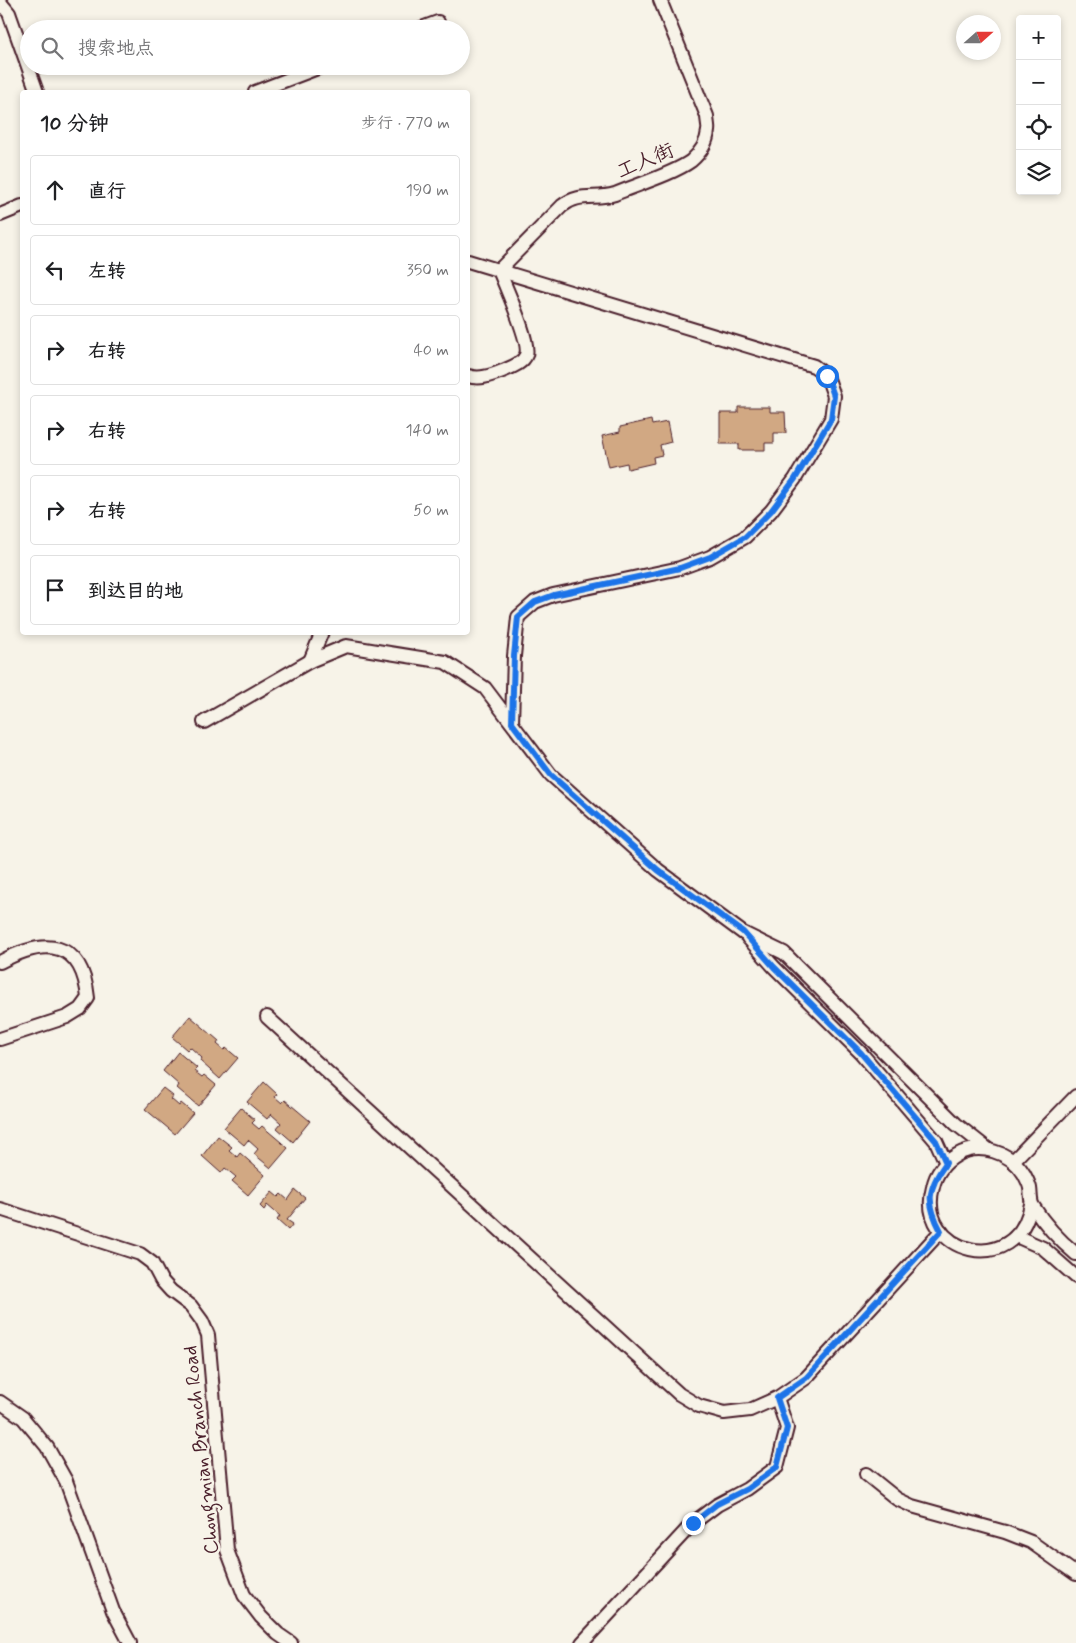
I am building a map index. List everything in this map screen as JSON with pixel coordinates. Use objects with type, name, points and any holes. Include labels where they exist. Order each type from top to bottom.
[{"type":"street","name":"工人街","points":[[499,270],[570,200],[579,197],[605,197],[615,194],[678,168],[691,161],[699,153],[706,141],[709,130],[706,116],[660,0]]},
{"type":"street","points":[[0,2],[9,13],[20,45]]},
{"type":"street","points":[[30,75],[35,90]]},
{"type":"street","points":[[260,90],[299,75]]},
{"type":"street","points":[[0,215],[20,207]]},
{"type":"street","points":[[470,262],[814,366],[827,376],[834,396],[831,419],[795,479],[771,511],[745,537],[710,557],[680,568],[554,595],[535,602],[518,617],[514,656],[512,723]]},
{"type":"street","points":[[470,377],[488,377],[518,364],[526,355],[526,342],[499,270]]},
{"type":"street","points":[[310,662],[321,635]]},
{"type":"street","points":[[204,722],[310,662],[346,646],[445,662],[485,688],[551,775],[658,870],[743,932],[784,953],[956,1124],[989,1150]]},
{"type":"street","points":[[743,932],[774,967],[861,1053],[936,1141],[946,1163]]},
{"type":"street","points":[[0,962],[17,953],[36,947],[53,947],[68,953],[79,966],[86,983],[88,998],[80,1009],[67,1017],[0,1039]]},
{"type":"street","points":[[267,1017],[679,1394],[699,1406],[724,1413],[750,1410],[777,1398],[806,1378],[941,1231]]},
{"type":"street","points":[[1013,1160],[1076,1096]]},
{"type":"street","points":[[974,1150],[989,1150],[1013,1160],[1024,1173],[1030,1188],[1031,1204],[1029,1216],[1024,1227],[1016,1236],[1002,1246],[986,1251],[969,1250],[953,1243],[941,1231],[932,1215],[930,1196],[935,1178],[946,1163],[959,1154],[974,1150]]},
{"type":"street","points":[[1031,1204],[1056,1237],[1076,1254]]},
{"type":"street","name":"Chongmian Branch Road","points":[[0,1209],[140,1254],[152,1263],[171,1291],[191,1306],[202,1321],[208,1335],[227,1550],[244,1595],[261,1617],[278,1634],[291,1643]]},
{"type":"street","points":[[1016,1236],[1043,1248],[1076,1277]]},
{"type":"street","points":[[582,1643],[693,1523],[717,1504],[747,1489],[777,1467],[787,1428],[777,1398]]},
{"type":"street","points":[[0,1402],[23,1418],[47,1447],[66,1481],[113,1611],[130,1643]]},
{"type":"street","points":[[866,1474],[896,1499],[912,1506],[1005,1532],[1031,1542],[1076,1574]]},
{"type":"building","points":[[738,407],[770,407],[770,412],[785,412],[786,433],[774,433],[774,443],[765,443],[765,450],[739,450],[739,444],[720,444],[720,413],[738,413]]},
{"type":"building","points":[[651,420],[652,425],[667,422],[671,442],[660,445],[662,455],[653,457],[654,463],[628,469],[627,463],[609,467],[602,436],[620,432],[620,427]]},
{"type":"building","points":[[190,1016],[219,1041],[217,1044],[224,1050],[226,1048],[238,1058],[220,1079],[200,1061],[202,1058],[190,1047],[187,1050],[172,1037]]},
{"type":"building","points":[[178,1052],[197,1068],[194,1071],[202,1077],[204,1075],[216,1085],[198,1106],[177,1088],[179,1085],[163,1071]]},
{"type":"building","points":[[264,1082],[277,1094],[275,1097],[282,1103],[285,1100],[310,1121],[293,1142],[277,1128],[281,1123],[271,1114],[267,1119],[247,1102]]},
{"type":"building","points":[[163,1088],[173,1096],[171,1099],[179,1106],[181,1103],[193,1113],[175,1134],[145,1109]]},
{"type":"building","points":[[241,1108],[255,1120],[252,1123],[259,1129],[262,1126],[288,1148],[271,1168],[254,1154],[258,1149],[248,1140],[244,1145],[224,1128]]},
{"type":"building","points":[[218,1136],[232,1147],[229,1150],[237,1157],[240,1153],[265,1175],[248,1195],[232,1181],[236,1177],[225,1168],[221,1173],[202,1156]]},
{"type":"building","points":[[295,1190],[305,1198],[287,1220],[293,1224],[288,1230],[277,1220],[280,1216],[267,1205],[264,1210],[260,1206],[272,1192],[278,1197],[281,1194],[288,1200]]},
{"type":"route","points":[[693,1523],[717,1504],[747,1489],[777,1467],[787,1428],[777,1398],[806,1378],[941,1231],[932,1215],[930,1196],[935,1178],[946,1163],[936,1141],[861,1053],[774,967],[743,932],[658,870],[551,775],[512,723],[514,656],[518,617],[535,602],[554,595],[680,568],[710,557],[745,537],[771,511],[795,479],[831,419],[834,396],[827,376]]}]
